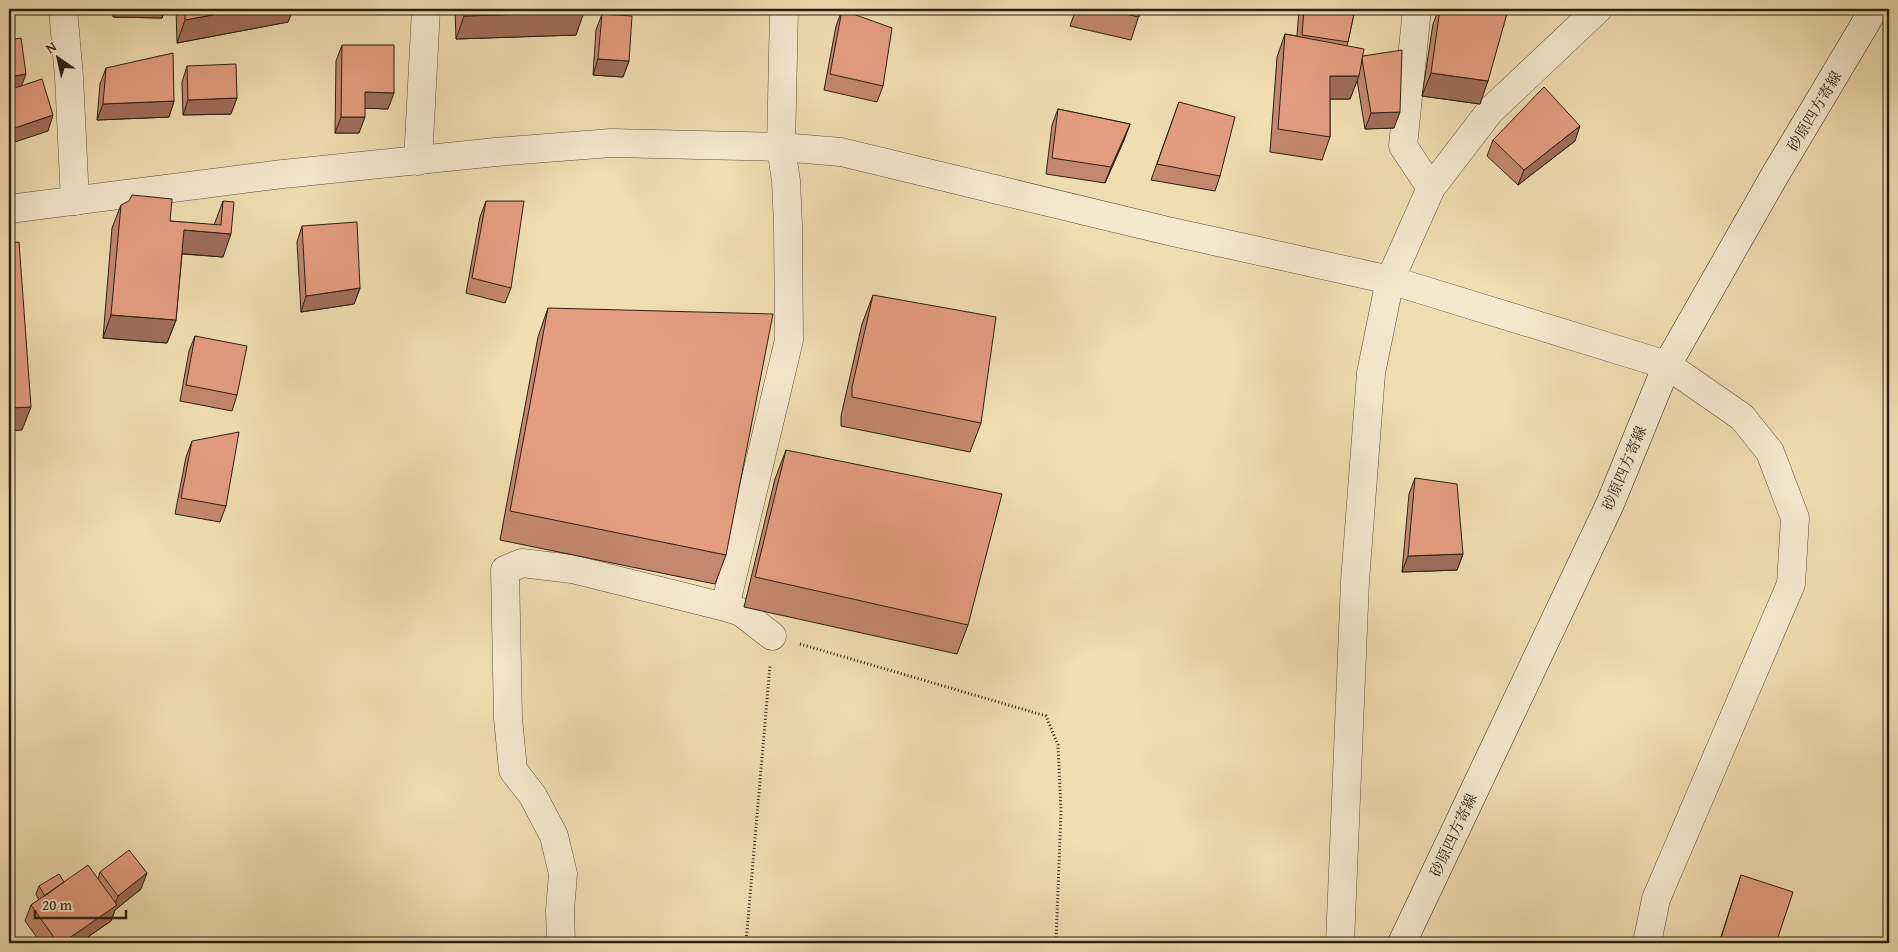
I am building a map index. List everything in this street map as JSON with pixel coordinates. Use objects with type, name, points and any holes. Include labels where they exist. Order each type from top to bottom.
[{"type":"street","points":[[63,9],[69,77],[75,201]]},
{"type":"street","points":[[418,161],[426,9]]},
{"type":"street","points":[[725,607],[789,340],[788,225],[786,181],[781,147],[784,9]]},
{"type":"street","points":[[1417,9],[1403,146],[1431,188]]},
{"type":"street","points":[[1340,943],[1355,581],[1371,372],[1390,280],[1431,188],[1490,111],[1598,9]]},
{"type":"street","name":"砂原四方寄線","points":[[1402,943],[1610,504],[1667,365],[1775,175],[1874,9]]},
{"type":"street","points":[[9,209],[283,174],[611,143],[781,147],[841,152],[1168,231],[1390,280],[1667,365],[1742,417],[1770,452],[1795,518],[1791,584],[1656,899],[1647,943]]},
{"type":"street","points":[[561,943],[560,910],[563,874],[554,836],[533,796],[513,770],[508,718],[505,570],[522,562],[572,569],[741,612],[772,636]]},
{"type":"path","points":[[746,943],[772,636],[1046,716],[1058,745],[1061,812],[1056,943]]},
{"type":"building","points":[[185,9],[245,9],[185,20]]},
{"type":"building","points":[[464,9],[584,9],[584,12],[464,16]]},
{"type":"building","points":[[1104,9],[1141,9],[1139,17]]},
{"type":"building","points":[[1304,9],[1355,9],[1348,42],[1302,35]]},
{"type":"building","points":[[1440,9],[1508,10],[1488,81],[1431,73]]},
{"type":"building","points":[[842,10],[892,28],[883,86],[830,74]]},
{"type":"building","points":[[602,14],[632,16],[629,61],[598,59]]},
{"type":"building","points":[[1285,34],[1364,49],[1359,76],[1330,76],[1330,137],[1278,129]]},
{"type":"building","points":[[21,38],[26,74],[9,77],[9,40]]},
{"type":"building","points":[[342,45],[394,45],[394,93],[365,92],[365,117],[341,117]]},
{"type":"building","points":[[1402,50],[1400,112],[1371,113],[1363,56]]},
{"type":"building","points":[[173,53],[174,101],[103,104],[106,68]]},
{"type":"building","points":[[236,64],[237,98],[188,100],[187,66]]},
{"type":"building","points":[[42,79],[53,115],[9,130],[9,90]]},
{"type":"building","points":[[1544,87],[1580,126],[1524,170],[1493,140]]},
{"type":"building","points":[[1179,102],[1235,117],[1220,176],[1157,164]]},
{"type":"building","points":[[1058,109],[1130,124],[1111,167],[1052,158]]},
{"type":"building","points":[[132,195],[172,199],[170,221],[221,225],[223,201],[234,202],[231,234],[184,230],[176,320],[111,315],[121,205],[129,201]]},
{"type":"building","points":[[486,201],[524,201],[511,288],[472,278]]},
{"type":"building","points":[[357,222],[360,288],[306,296],[302,226]]},
{"type":"building","points":[[19,242],[31,407],[9,408],[9,243]]},
{"type":"building","points":[[873,295],[996,317],[981,423],[852,397],[852,387]]},
{"type":"building","points":[[548,308],[773,314],[726,555],[510,511]]},
{"type":"building","points":[[195,336],[247,346],[237,395],[186,385]]},
{"type":"building","points":[[239,432],[226,506],[181,498],[192,441]]},
{"type":"building","points":[[786,450],[1002,494],[968,625],[755,577]]},
{"type":"building","points":[[1415,478],[1457,484],[1463,554],[1408,556]]},
{"type":"building","points":[[129,850],[147,873],[118,896],[100,872]]},
{"type":"building","points":[[88,865],[117,905],[62,943],[58,943],[31,905]]},
{"type":"building","points":[[59,874],[64,882],[45,896],[39,886]]},
{"type":"building","points":[[1741,875],[1793,892],[1776,943],[1727,943],[1720,941]]}]
